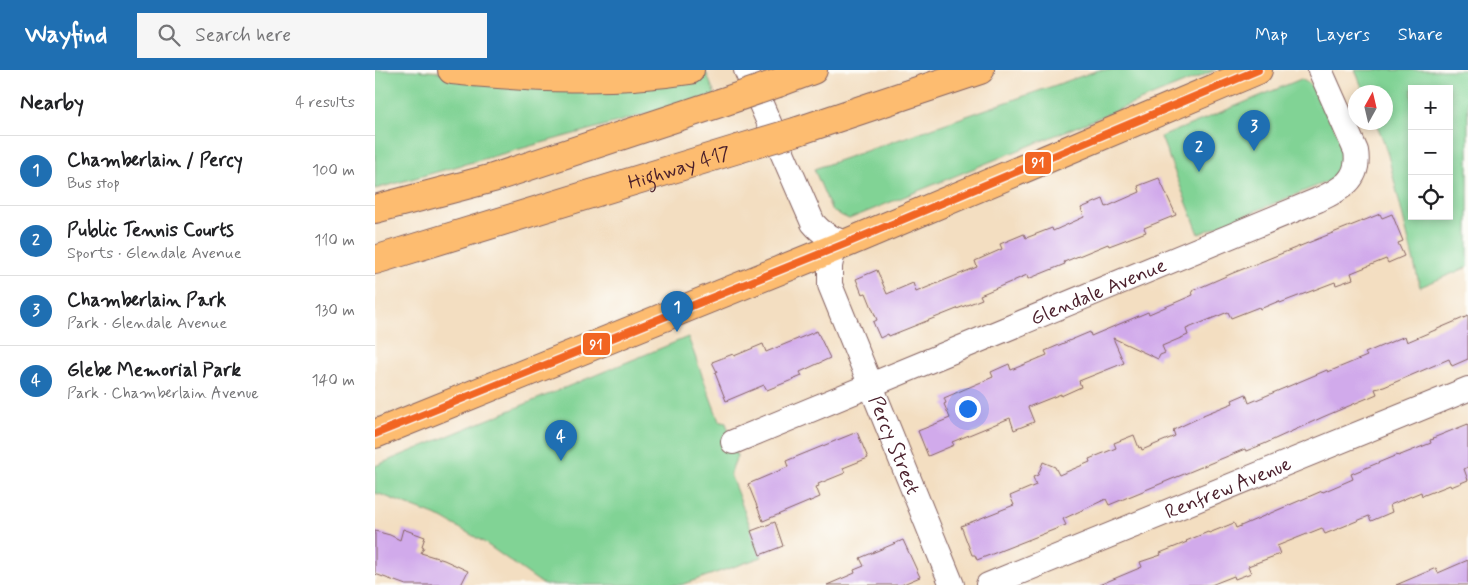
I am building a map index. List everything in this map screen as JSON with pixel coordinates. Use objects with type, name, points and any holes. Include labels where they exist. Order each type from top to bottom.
[{"type":"main road","points":[[452,70],[536,77],[596,78],[691,70]]},
{"type":"main road","points":[[375,210],[493,178],[720,103],[813,70]]},
{"type":"main road","name":"Highway 417","points":[[375,260],[738,150],[980,70]]},
{"type":"main road","points":[[375,434],[841,246],[1258,70]]},
{"type":"street","points":[[746,70],[813,223],[819,231],[836,240],[841,246]]},
{"type":"street","name":"Glendale Avenue","points":[[733,442],[1318,200],[1347,184],[1356,168],[1356,151],[1320,70]]},
{"type":"street","name":"Percy Street","points":[[841,246],[830,266],[830,284],[952,585]]},
{"type":"street","name":"Percy Street","points":[[806,260],[820,289],[837,305]]},
{"type":"street","name":"Renfrew Avenue","points":[[988,585],[1468,389]]},
{"type":"green space","points":[[375,70],[413,70],[538,79],[632,80],[707,74],[715,95],[375,189]]},
{"type":"green space","points":[[1099,70],[1216,70],[849,219],[832,211],[814,169]]},
{"type":"green space","points":[[1355,70],[1468,70],[1468,267],[1420,287],[1386,147],[1379,130],[1393,130],[1393,85],[1361,85]]},
{"type":"green space","points":[[1301,79],[1319,90],[1339,139],[1345,164],[1329,181],[1199,234],[1161,137]]},
{"type":"green space","points":[[688,337],[719,421],[726,423],[737,456],[730,474],[762,557],[681,585],[544,585],[482,541],[442,518],[375,493],[375,466]]},
{"type":"building","points":[[1159,178],[1176,215],[1144,228],[1146,232],[1109,246],[1108,244],[1028,279],[1027,275],[980,295],[982,299],[880,338],[873,322],[877,320],[866,293],[862,294],[856,279],[877,270],[887,294],[913,283],[916,292],[977,267],[975,261],[1002,249],[1000,244],[1024,234],[1026,238],[1052,228],[1053,231],[1084,217],[1081,208],[1103,199],[1106,207],[1140,192],[1138,186]]},
{"type":"building","points":[[1380,214],[1382,218],[1392,214],[1403,241],[1398,243],[1404,256],[1388,263],[1386,259],[1351,273],[1353,279],[1336,285],[1335,282],[1280,303],[1279,301],[1260,309],[1259,307],[1231,318],[1228,312],[1186,329],[1188,335],[1162,346],[1165,353],[1160,355],[1158,359],[1113,338],[1124,363],[1079,381],[1081,387],[1028,407],[1034,422],[1014,430],[1010,418],[952,442],[954,445],[928,456],[918,431],[950,418],[944,404],[946,403],[944,398],[993,377],[991,372],[1009,364],[1011,370],[1047,355],[1045,351],[1090,332],[1091,336],[1148,312],[1149,314],[1193,295],[1192,291],[1233,273]]},
{"type":"building","points":[[1468,316],[1468,359],[1452,366],[1449,359],[1384,387],[1375,389],[1377,394],[1264,444],[1246,451],[1245,449],[1109,505],[1106,499],[1063,519],[1066,525],[977,560],[975,555],[972,555],[961,526],[1014,505],[1010,496],[1036,485],[1033,477],[1038,475],[1043,462],[1055,467],[1059,475],[1090,462],[1089,459],[1116,448],[1114,443],[1134,435],[1139,448],[1141,447],[1142,450],[1175,436],[1173,430],[1233,403],[1232,400],[1246,394],[1249,403],[1327,370],[1328,372],[1367,356],[1365,353],[1405,336],[1407,342]]},
{"type":"building","points":[[817,331],[830,358],[800,372],[802,376],[767,390],[764,385],[726,401],[712,362],[733,354],[734,356],[763,344],[766,352]]},
{"type":"building","points":[[1468,424],[1468,467],[1464,469],[1468,480],[1422,496],[1421,492],[1390,505],[1392,512],[1371,521],[1369,516],[1325,534],[1322,528],[1277,546],[1280,554],[1248,566],[1251,573],[1235,579],[1234,576],[1211,585],[1099,585],[1142,567],[1140,562],[1161,555],[1160,553],[1186,541],[1234,523],[1236,528],[1323,492],[1353,479],[1351,474],[1431,443],[1430,440],[1433,438]]},
{"type":"building","points":[[857,432],[868,458],[843,468],[845,473],[818,484],[819,486],[816,487],[820,497],[763,521],[748,484],[788,467],[786,461]]},
{"type":"building","points":[[775,522],[783,546],[760,555],[751,531]]},
{"type":"building","points":[[403,529],[425,537],[421,553],[444,560],[468,571],[461,585],[406,585],[375,574],[375,531],[400,540]]},
{"type":"building","points":[[903,540],[920,577],[901,585],[827,585],[855,573],[854,570],[864,566],[860,558]]},
{"type":"building","points":[[1468,560],[1468,585],[1396,585],[1436,568],[1438,573]]},
{"type":"transit line","name":"91","points":[[375,434],[847,243],[1258,70]]},
{"type":"place","name":"Chamberlain Park","points":[[1254,151]]},
{"type":"place","name":"Public Tennis Courts","points":[[1199,172]]},
{"type":"place","name":"Chamberlain / Percy","points":[[677,332]]},
{"type":"place","name":"Glebe Memorial Park","points":[[561,461]]}]
